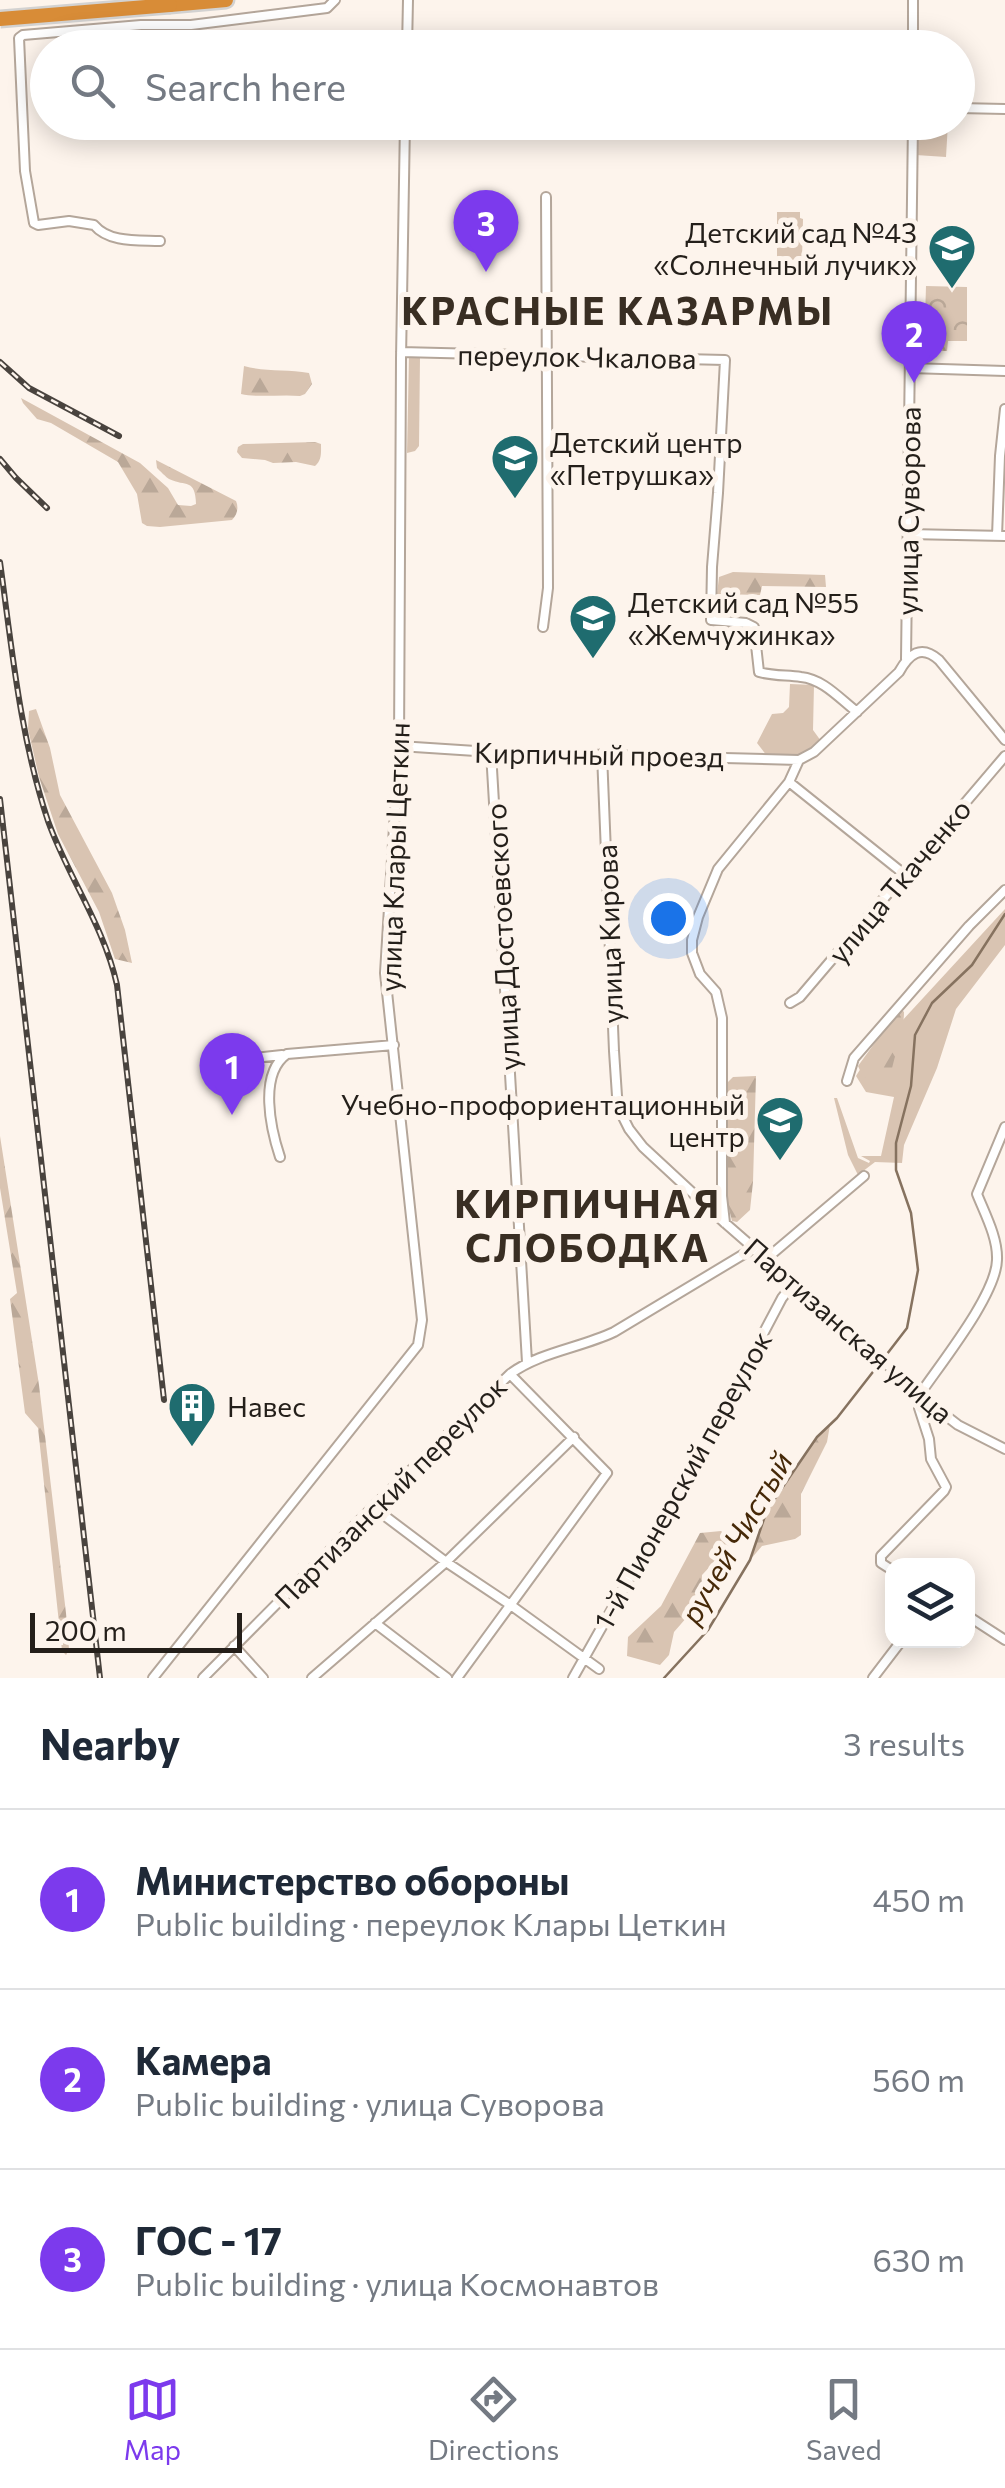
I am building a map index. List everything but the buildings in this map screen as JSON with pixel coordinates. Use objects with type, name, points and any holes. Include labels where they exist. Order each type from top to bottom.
[{"type":"highway","points":[[0,19],[226,0]]},
{"type":"street","points":[[141,0],[142,25]]},
{"type":"street","points":[[82,30],[192,25],[311,11],[327,8],[335,0]]},
{"type":"street","points":[[407,30],[408,0]]},
{"type":"street","points":[[913,30],[914,0]]},
{"type":"street","points":[[30,34],[19,38],[25,172],[32,220],[38,225],[69,221],[94,225],[98,231],[122,240],[160,240]]},
{"type":"street","points":[[975,108],[1005,108]]},
{"type":"street","name":"улица Клары Цеткин","points":[[153,1678],[418,1345],[422,1320],[385,954],[399,746],[405,140]]},
{"type":"street","name":"улица Суворова","points":[[906,659],[913,140]]},
{"type":"street","points":[[543,627],[548,588],[546,197]]},
{"type":"street","name":"переулок Чкалова","points":[[401,352],[725,360],[711,620],[754,627],[759,672],[817,681],[857,712]]},
{"type":"street","points":[[910,368],[1005,370]]},
{"type":"street","points":[[908,534],[1001,536],[1000,456],[1005,409]]},
{"type":"street","points":[[725,1223],[722,1018],[716,992],[695,965],[692,953],[698,917],[718,869],[789,782],[799,760],[814,752],[916,653],[933,655],[939,660],[1005,740]]},
{"type":"street","name":"Кирпичный проезд","points":[[399,746],[799,760]]},
{"type":"street","name":"улица Достоевского","points":[[491,752],[527,1362]]},
{"type":"street","name":"улица Кирова","points":[[602,754],[614,1051],[621,1113]]},
{"type":"street","name":"улица Ткаченко","points":[[790,1004],[1005,756]]},
{"type":"street","points":[[789,782],[904,874]]},
{"type":"street","points":[[847,1081],[854,1058],[1005,890]]},
{"type":"street","points":[[226,1061],[394,1045]]},
{"type":"street","points":[[280,1157],[270,1128],[269,1106],[276,1066],[287,1054]]},
{"type":"street","name":"Партизанская улица","points":[[621,1113],[643,1147],[920,1394],[958,1425],[1005,1449]]},
{"type":"street","points":[[885,1566],[880,1563],[881,1556],[946,1487],[931,1460],[919,1408],[920,1394],[981,1303],[994,1275],[997,1256],[993,1234],[977,1194],[1005,1126]]},
{"type":"street","points":[[766,1259],[864,1176]]},
{"type":"street","name":"Партизанский переулок","points":[[203,1678],[510,1374],[527,1362],[614,1332],[754,1248]]},
{"type":"street","name":"1-й Пионерский переулок","points":[[573,1678],[782,1298],[794,1283]]},
{"type":"street","points":[[457,1678],[608,1473],[510,1374]]},
{"type":"street","points":[[312,1678],[446,1562],[574,1437]]},
{"type":"street","points":[[993,1443],[1005,1438]]},
{"type":"street","points":[[372,1507],[599,1669]]},
{"type":"street","points":[[975,1621],[1005,1640]]},
{"type":"street","points":[[374,1623],[446,1678]]},
{"type":"street","points":[[234,1646],[263,1678]]},
{"type":"street","points":[[873,1678],[896,1648]]},
{"type":"green space","points":[[917,140],[947,140],[946,157],[916,155]]},
{"type":"green space","points":[[777,212],[800,212],[802,260],[777,259]]},
{"type":"green space","points":[[926,286],[967,287],[967,341],[948,341],[947,351],[924,351]]},
{"type":"green space","points":[[409,357],[420,357],[419,446],[407,453]]},
{"type":"green space","points":[[244,366],[309,373],[312,384],[300,396],[241,394]]},
{"type":"green space","points":[[21,398],[140,463],[168,488],[178,505],[196,504],[194,490],[168,478],[157,468],[156,460],[236,501],[235,516],[232,520],[147,526],[142,523],[137,494],[118,462],[51,423],[37,419]]},
{"type":"green space","points":[[243,444],[321,444],[321,450],[315,466],[242,458],[237,452]]},
{"type":"green space","points":[[733,572],[825,575],[826,587],[762,586],[760,595],[717,594],[719,577]]},
{"type":"green space","points":[[790,684],[814,685],[813,730],[821,741],[798,757],[767,756],[757,743],[772,714],[783,713],[789,707]]},
{"type":"green space","points":[[36,709],[50,748],[60,795],[112,893],[132,963],[115,959],[99,912],[58,834],[28,729],[29,711]]},
{"type":"green space","points":[[1005,909],[1005,945],[956,1009],[937,1068],[904,1145],[902,1163],[875,1162],[858,1175],[848,1155],[834,1098],[858,1158],[869,1163],[861,1156],[881,1156],[894,1097],[866,1092],[856,1076],[866,1060]]},
{"type":"green space","points":[[900,1008],[904,1020],[891,1073],[877,1079],[863,1077],[858,1066]]},
{"type":"green space","points":[[756,1076],[750,1210],[737,1222],[732,1221],[725,1193],[725,1085],[733,1077]]},
{"type":"green space","points":[[0,1136],[39,1385],[66,1613],[66,1655],[62,1651],[38,1428],[25,1413],[10,1299],[17,1293],[0,1188]]},
{"type":"green space","points":[[830,1425],[827,1442],[801,1494],[801,1535],[762,1546],[750,1560],[767,1510],[817,1437]]},
{"type":"green space","points":[[721,1531],[733,1542],[702,1575],[701,1601],[674,1632],[669,1655],[660,1665],[627,1656],[628,1637],[661,1606],[700,1533]]},
{"type":"waterway","name":"ручей Чистый","points":[[887,1354],[907,1328],[918,1270],[911,1213],[896,1170],[896,1143],[911,1086],[915,1035],[932,1003],[972,965],[1005,914]]},
{"type":"waterway","name":"ручей Чистый","points":[[664,1678],[708,1630],[750,1560],[767,1510],[817,1437],[876,1368]]},
{"type":"railway","points":[[0,362],[29,388],[119,436]]},
{"type":"railway","points":[[0,459],[47,508]]},
{"type":"railway","points":[[0,562],[18,693],[38,789],[56,842],[104,942],[117,985],[164,1400]]},
{"type":"railway","points":[[0,799],[100,1678]]},
{"type":"place","name":"ГОС - 17","points":[[486,272]]},
{"type":"place","name":"Детский сад №43 «Солнечный лучик»","points":[[952,290]]},
{"type":"place","name":"Камера","points":[[914,383]]},
{"type":"place","name":"Детский центр «Петрушка»","points":[[515,500]]},
{"type":"place","name":"Детский сад №55 «Жемчужинка»","points":[[593,660]]},
{"type":"place","name":"Министерство обороны","points":[[232,1115]]},
{"type":"place","name":"Учебно-профориентационный центр","points":[[780,1162]]},
{"type":"place","name":"Навес","points":[[192,1448]]},
{"type":"district","name":"КРАСНЫЕ КАЗАРМЫ","points":[[618,309]]},
{"type":"district","name":"КИРПИЧНАЯ СЛОБОДКА","points":[[588,1224]]}]
